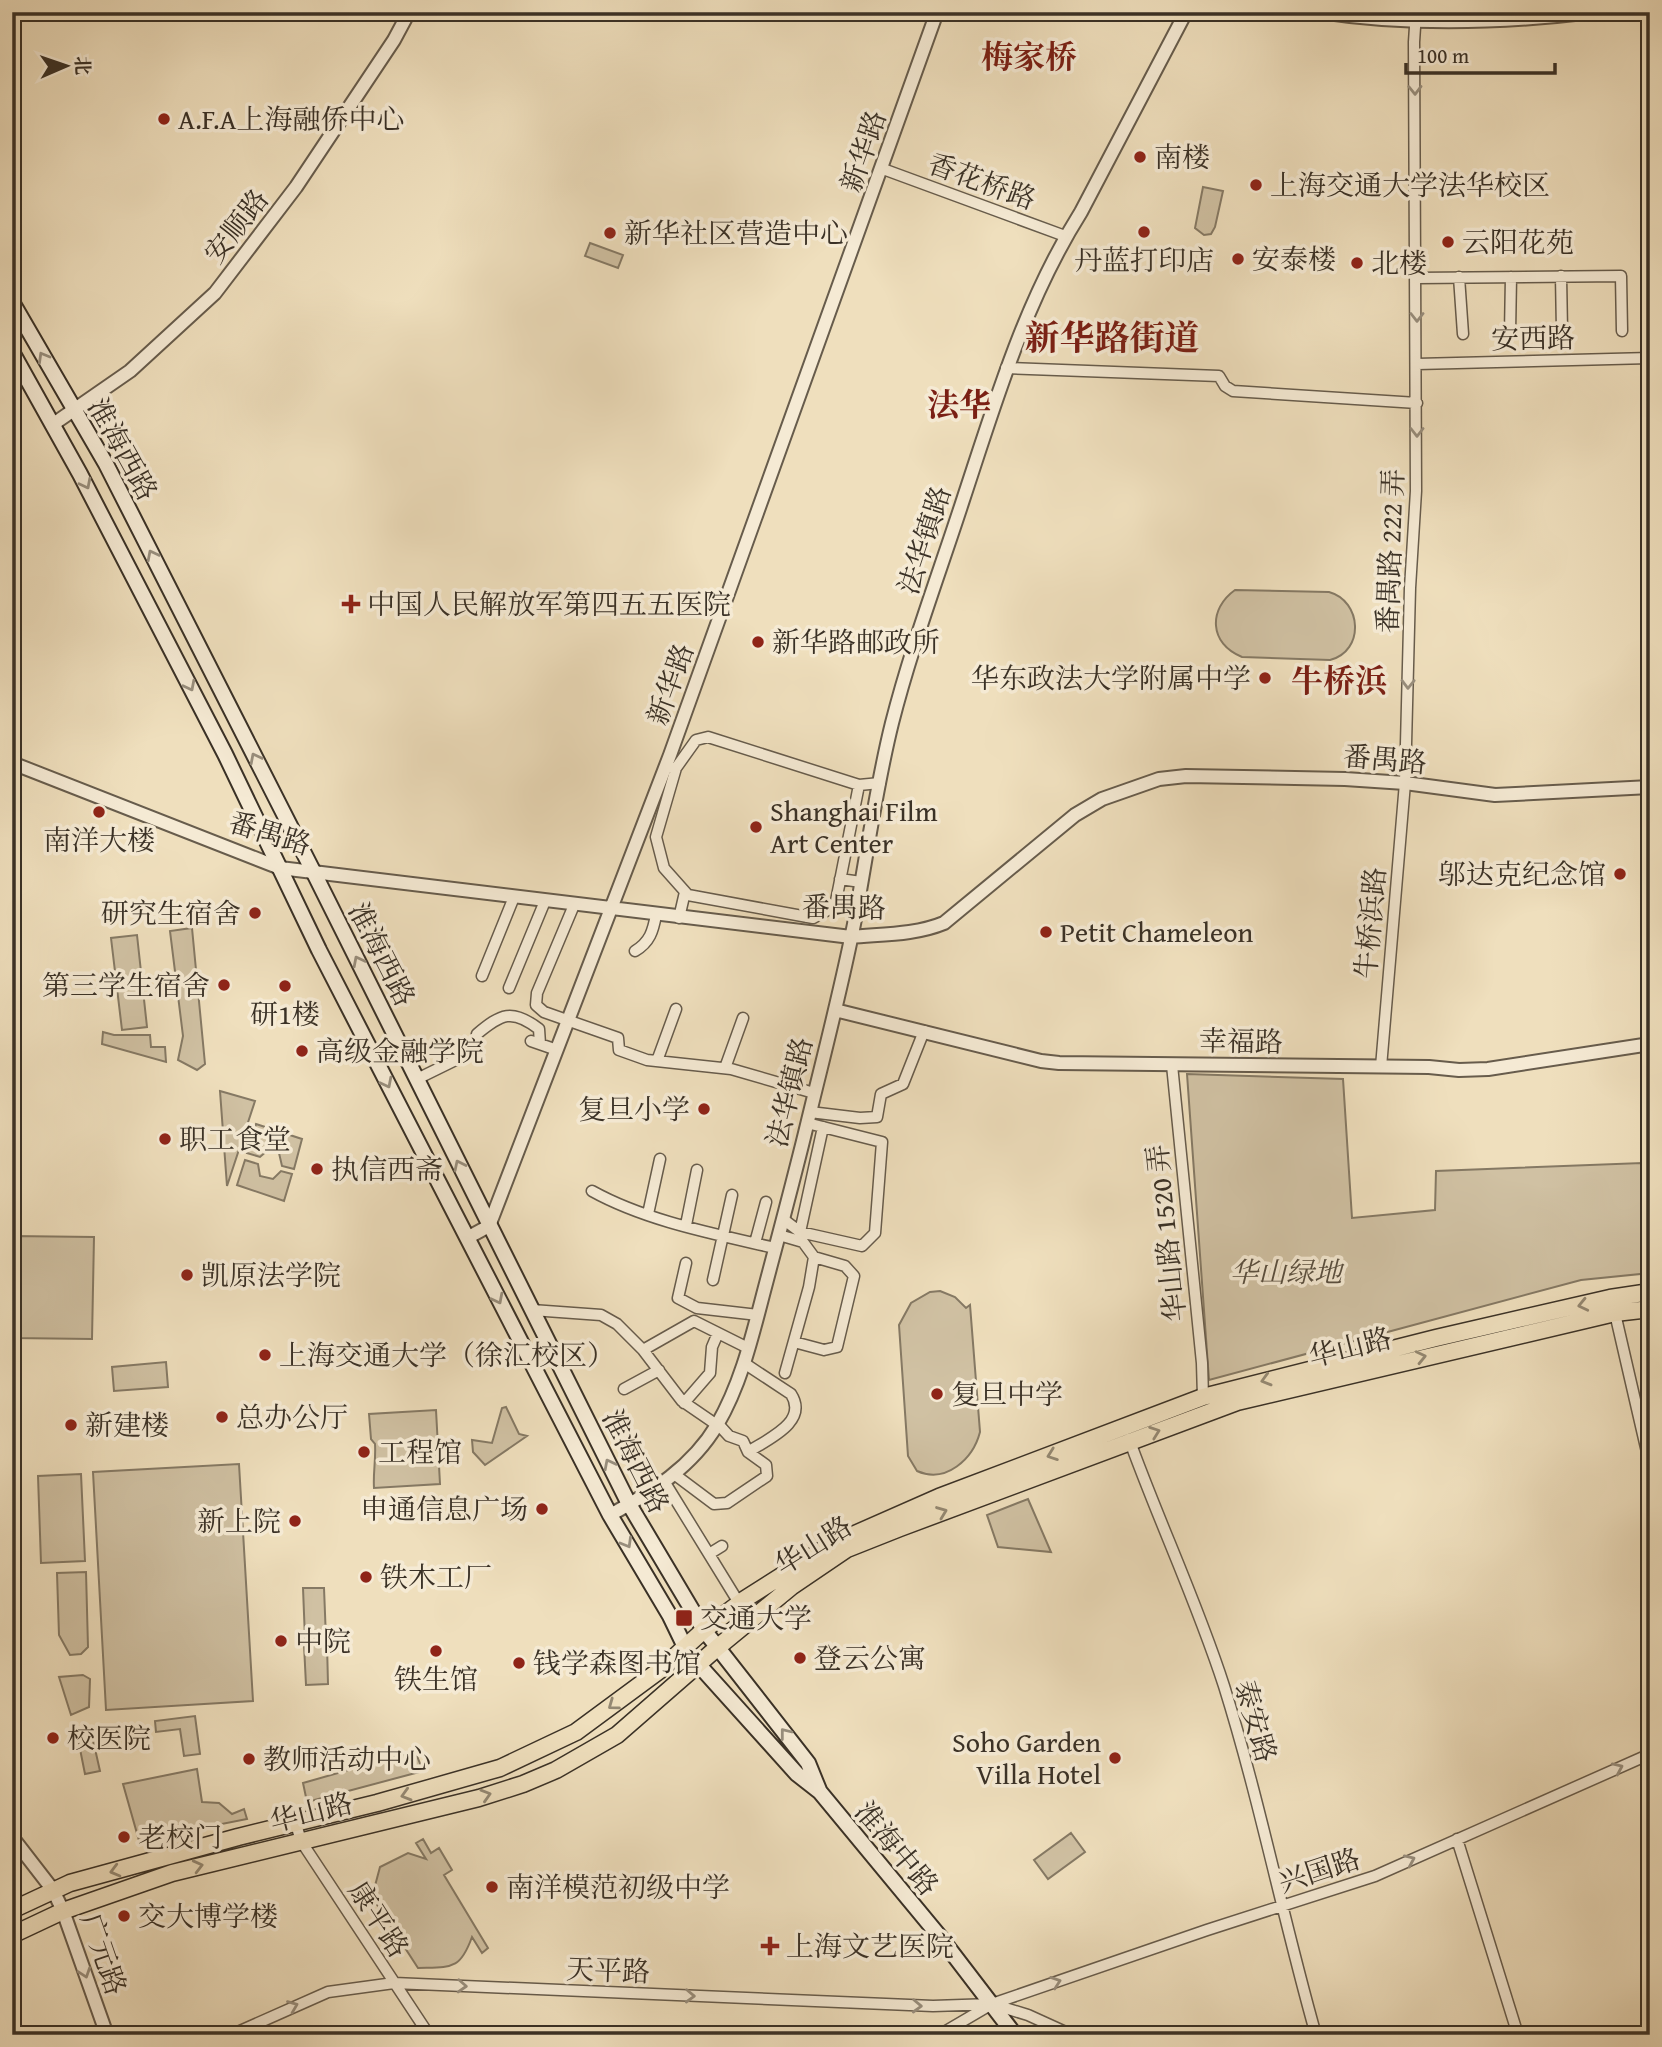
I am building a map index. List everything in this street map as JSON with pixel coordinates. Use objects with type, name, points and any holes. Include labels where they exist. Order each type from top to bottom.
[{"type":"main road","name":"淮海西路","points":[[12,302],[106,464],[629,1504],[704,1630]]},
{"type":"main road","name":"淮海西路","points":[[12,352],[80,474],[225,754],[467,1238],[610,1515],[670,1616],[685,1647]]},
{"type":"main road","name":"华山路","points":[[12,1910],[70,1883],[500,1768],[576,1732],[660,1670],[739,1603],[830,1545],[939,1497],[1237,1402],[1613,1305],[1650,1292]]},
{"type":"main road","name":"华山路","points":[[12,1936],[64,1911],[172,1873],[479,1798],[544,1775],[623,1731],[791,1587],[847,1549],[1128,1435],[1203,1397],[1283,1375],[1613,1305],[1650,1309]]},
{"type":"main road","name":"淮海中路","points":[[704,1630],[808,1763],[820,1791]]},
{"type":"main road","name":"淮海中路","points":[[685,1647],[797,1774],[820,1791],[1015,2035]]},
{"type":"street","name":"安顺路","points":[[52,425],[130,371],[215,293],[296,187],[394,40],[409,12]]},
{"type":"street","name":"新华路","points":[[489,1226],[611,909],[671,768],[937,12]]},
{"type":"street","name":"法华镇路","points":[[610,1515],[669,1478],[705,1443],[732,1395],[758,1314],[835,1010],[891,724],[910,660],[1006,368],[1026,317],[1065,236],[1081,212],[1185,12]]},
{"type":"street","points":[[1320,12],[1487,22],[1593,12]]},
{"type":"street","name":"番禺路 222 弄","points":[[1405,783],[1416,480],[1416,17]]},
{"type":"street","name":"香花桥路","points":[[883,169],[1065,236]]},
{"type":"street","points":[[1561,276],[1562,331]]},
{"type":"street","points":[[1417,278],[1621,276],[1622,331]]},
{"type":"street","points":[[1459,277],[1462,334]]},
{"type":"street","points":[[1510,332],[1511,277]]},
{"type":"street","name":"安西路","points":[[1417,364],[1650,358]]},
{"type":"street","points":[[1006,368],[1219,376],[1225,386],[1233,391],[1417,403]]},
{"type":"street","points":[[859,785],[835,906],[813,918],[688,895],[664,868],[656,837],[671,768],[696,740],[708,737],[859,785],[880,783]]},
{"type":"street","name":"番禺路","points":[[12,763],[280,868],[851,937],[930,929],[944,923],[1075,815],[1102,799],[1159,779],[1186,776],[1304,777],[1405,783],[1495,795],[1650,787]]},
{"type":"street","name":"牛桥浜路","points":[[1381,1067],[1405,783]]},
{"type":"street","points":[[840,878],[862,883]]},
{"type":"street","points":[[679,918],[685,892]]},
{"type":"street","points":[[482,976],[514,897]]},
{"type":"street","points":[[509,988],[545,901]]},
{"type":"street","points":[[574,905],[537,993],[536,1005],[544,1012],[618,1038],[619,1050],[657,1061],[725,1068],[814,1093]]},
{"type":"street","points":[[742,925],[746,907]]},
{"type":"street","points":[[635,951],[645,946],[653,932],[656,915]]},
{"type":"street","points":[[796,931],[798,915]]},
{"type":"street","points":[[657,1061],[676,1009]]},
{"type":"street","name":"幸福路","points":[[835,1010],[1050,1063],[1488,1069],[1650,1044]]},
{"type":"street","points":[[417,1079],[474,1051],[477,1034],[498,1017],[524,1017],[539,1029],[536,1043],[557,1051]]},
{"type":"street","points":[[725,1068],[743,1018]]},
{"type":"street","points":[[809,1117],[877,1117],[881,1094],[903,1084],[924,1031]]},
{"type":"street","name":"华山路 1520 弄","points":[[1172,1065],[1202,1363],[1203,1397]]},
{"type":"street","points":[[783,1219],[800,1232],[862,1246],[875,1233],[882,1142],[823,1127],[809,1117]]},
{"type":"street","points":[[800,1232],[823,1127]]},
{"type":"street","points":[[648,1214],[660,1158]]},
{"type":"street","points":[[686,1225],[697,1170]]},
{"type":"street","points":[[795,1174],[812,1177]]},
{"type":"street","points":[[592,1191],[618,1205],[723,1236],[775,1248]]},
{"type":"street","points":[[713,1280],[732,1195]]},
{"type":"street","points":[[755,1243],[766,1202]]},
{"type":"street","points":[[467,1238],[489,1226]]},
{"type":"street","points":[[779,1235],[803,1242],[814,1257],[845,1266],[855,1276],[838,1346],[824,1350],[794,1342]]},
{"type":"street","points":[[785,1373],[814,1257]]},
{"type":"street","points":[[686,1263],[678,1298],[696,1308],[758,1314]]},
{"type":"street","points":[[1613,1305],[1650,1465]]},
{"type":"street","points":[[532,1310],[601,1315],[617,1324],[643,1350],[684,1403],[729,1436],[743,1441],[748,1452],[766,1465],[767,1476],[727,1503],[714,1504],[669,1478]]},
{"type":"street","points":[[643,1350],[694,1321],[748,1348]]},
{"type":"street","points":[[684,1403],[710,1373],[712,1347],[718,1333]]},
{"type":"street","points":[[744,1363],[791,1394],[796,1401],[796,1415],[791,1423],[748,1452]]},
{"type":"street","points":[[624,1388],[659,1370]]},
{"type":"street","name":"泰安路","points":[[1128,1435],[1224,1688],[1284,1905],[1292,1951],[1316,2035]]},
{"type":"street","points":[[669,1478],[709,1554],[739,1603]]},
{"type":"street","points":[[709,1554],[722,1546]]},
{"type":"street","name":"兴国路","points":[[992,2004],[1375,1876],[1650,1754]]},
{"type":"street","name":"康平路","points":[[296,1824],[301,1841],[429,2035]]},
{"type":"street","name":"广元路","points":[[12,1837],[53,1890],[64,1911],[107,2035]]},
{"type":"street","points":[[1457,1839],[1518,2035]]},
{"type":"street","name":"天平路","points":[[231,2035],[328,1992],[394,1983],[905,2005],[992,2004]]},
{"type":"street","points":[[939,2035],[992,2004],[1028,2015],[1072,2035]]},
{"type":"green space","points":[[1203,187],[1223,191],[1215,227],[1211,234],[1204,235],[1195,228]]},
{"type":"green space","points":[[590,243],[623,255],[618,268],[585,256]]},
{"type":"green space","points":[[1235,590],[1329,592],[1348,605],[1353,615],[1354,637],[1341,655],[1330,660],[1242,657],[1223,644],[1216,626],[1220,607]]},
{"type":"green space","points":[[192,928],[205,1064],[197,1070],[178,1060],[183,1036],[170,931]]},
{"type":"green space","points":[[137,935],[147,1027],[122,1030],[111,938]]},
{"type":"green space","points":[[103,1032],[114,1035],[150,1035],[151,1047],[165,1047],[166,1062],[102,1044]]},
{"type":"green space","name":"华山绿地","points":[[1187,1074],[1343,1079],[1352,1218],[1435,1210],[1436,1171],[1642,1163],[1650,1231],[1650,1273],[1581,1280],[1209,1380]]},
{"type":"green space","points":[[220,1091],[255,1101],[227,1186]]},
{"type":"green space","points":[[256,1124],[302,1139],[294,1169],[282,1166],[279,1153],[268,1150],[260,1157],[247,1153]]},
{"type":"green space","points":[[245,1160],[258,1164],[260,1176],[273,1179],[281,1171],[292,1174],[284,1201],[237,1185]]},
{"type":"green space","points":[[12,1236],[94,1237],[92,1339],[12,1338]]},
{"type":"green space","points":[[940,1291],[955,1297],[966,1308],[970,1305],[980,1432],[965,1460],[948,1471],[928,1474],[917,1471],[908,1456],[899,1325],[911,1303],[930,1292]]},
{"type":"green space","points":[[166,1362],[168,1387],[114,1391],[112,1367]]},
{"type":"green space","points":[[506,1407],[519,1434],[527,1436],[485,1465],[473,1452],[472,1440],[492,1443],[502,1408]]},
{"type":"green space","points":[[436,1410],[440,1484],[374,1488],[375,1444],[371,1439],[369,1414]]},
{"type":"green space","points":[[239,1464],[253,1701],[106,1710],[93,1472]]},
{"type":"green space","points":[[81,1474],[85,1561],[41,1563],[38,1476]]},
{"type":"green space","points":[[1028,1499],[1051,1552],[998,1547],[987,1515]]},
{"type":"green space","points":[[86,1572],[88,1647],[81,1654],[70,1655],[59,1635],[57,1573]]},
{"type":"green space","points":[[303,1588],[324,1588],[326,1639],[305,1639]]},
{"type":"green space","points":[[327,1644],[328,1684],[306,1685],[304,1645]]},
{"type":"green space","points":[[83,1675],[90,1679],[89,1707],[71,1715],[59,1677]]},
{"type":"green space","points":[[195,1716],[200,1754],[184,1756],[180,1729],[156,1732],[155,1721]]},
{"type":"green space","points":[[91,1731],[100,1771],[85,1774],[77,1734]]},
{"type":"green space","points":[[415,1751],[423,1771],[307,1802],[303,1783]]},
{"type":"green space","points":[[197,1769],[202,1802],[219,1803],[232,1814],[244,1809],[247,1819],[181,1832],[181,1836],[140,1844],[123,1784]]},
{"type":"green space","points":[[1071,1833],[1085,1852],[1048,1879],[1034,1860]]},
{"type":"green space","points":[[423,1839],[431,1853],[439,1848],[452,1870],[444,1875],[488,1948],[482,1953],[472,1937],[463,1956],[453,1965],[418,1968],[372,1897],[380,1867],[408,1853],[426,1859],[416,1843]]},
{"type":"place","name":"A.F.A上海融侨中心","points":[[164,119]]},
{"type":"place","name":"南楼","points":[[1140,157]]},
{"type":"place","name":"上海交通大学法华校区","points":[[1256,185]]},
{"type":"place","name":"丹蓝打印店","points":[[1144,232]]},
{"type":"place","name":"新华社区营造中心","points":[[610,233]]},
{"type":"place","name":"云阳花苑","points":[[1448,242]]},
{"type":"place","name":"安泰楼","points":[[1238,259]]},
{"type":"place","name":"北楼","points":[[1357,263]]},
{"type":"place","name":"中国人民解放军第四五五医院","points":[[351,604]]},
{"type":"place","name":"新华路邮政所","points":[[758,642]]},
{"type":"place","name":"华东政法大学附属中学","points":[[1265,678]]},
{"type":"place","name":"南洋大楼","points":[[99,812]]},
{"type":"place","name":"Shanghai Film Art Center","points":[[756,827]]},
{"type":"place","name":"邬达克纪念馆","points":[[1620,874]]},
{"type":"place","name":"研究生宿舍","points":[[255,913]]},
{"type":"place","name":"Petit Chameleon","points":[[1046,932]]},
{"type":"place","name":"第三学生宿舍","points":[[224,985]]},
{"type":"place","name":"研1楼","points":[[285,986]]},
{"type":"place","name":"高级金融学院","points":[[302,1051]]},
{"type":"place","name":"复旦小学","points":[[704,1109]]},
{"type":"place","name":"职工食堂","points":[[165,1139]]},
{"type":"place","name":"执信西斋","points":[[317,1169]]},
{"type":"place","name":"凯原法学院","points":[[187,1275]]},
{"type":"place","name":"上海交通大学（徐汇校区）","points":[[265,1355]]},
{"type":"place","name":"复旦中学","points":[[937,1394]]},
{"type":"place","name":"总办公厅","points":[[222,1417]]},
{"type":"place","name":"新建楼","points":[[71,1425]]},
{"type":"place","name":"工程馆","points":[[364,1452]]},
{"type":"place","name":"申通信息广场","points":[[542,1509]]},
{"type":"place","name":"新上院","points":[[295,1521]]},
{"type":"place","name":"铁木工厂","points":[[366,1577]]},
{"type":"place","name":"交通大学","points":[[684,1618]]},
{"type":"place","name":"中院","points":[[281,1641]]},
{"type":"place","name":"铁生馆","points":[[436,1651]]},
{"type":"place","name":"登云公寓","points":[[800,1658]]},
{"type":"place","name":"钱学森图书馆","points":[[519,1663]]},
{"type":"place","name":"校医院","points":[[53,1738]]},
{"type":"place","name":"Soho Garden Villa Hotel","points":[[1115,1758]]},
{"type":"place","name":"教师活动中心","points":[[249,1759]]},
{"type":"place","name":"老校门","points":[[124,1837]]},
{"type":"place","name":"南洋模范初级中学","points":[[492,1887]]},
{"type":"place","name":"交大博学楼","points":[[124,1916]]},
{"type":"place","name":"上海文艺医院","points":[[770,1946]]},
{"type":"district","name":"梅家桥","points":[[1029,57]]},
{"type":"district","name":"新华路街道","points":[[1112,338]]},
{"type":"district","name":"法华","points":[[959,405]]},
{"type":"district","name":"牛桥浜","points":[[1339,681]]}]
